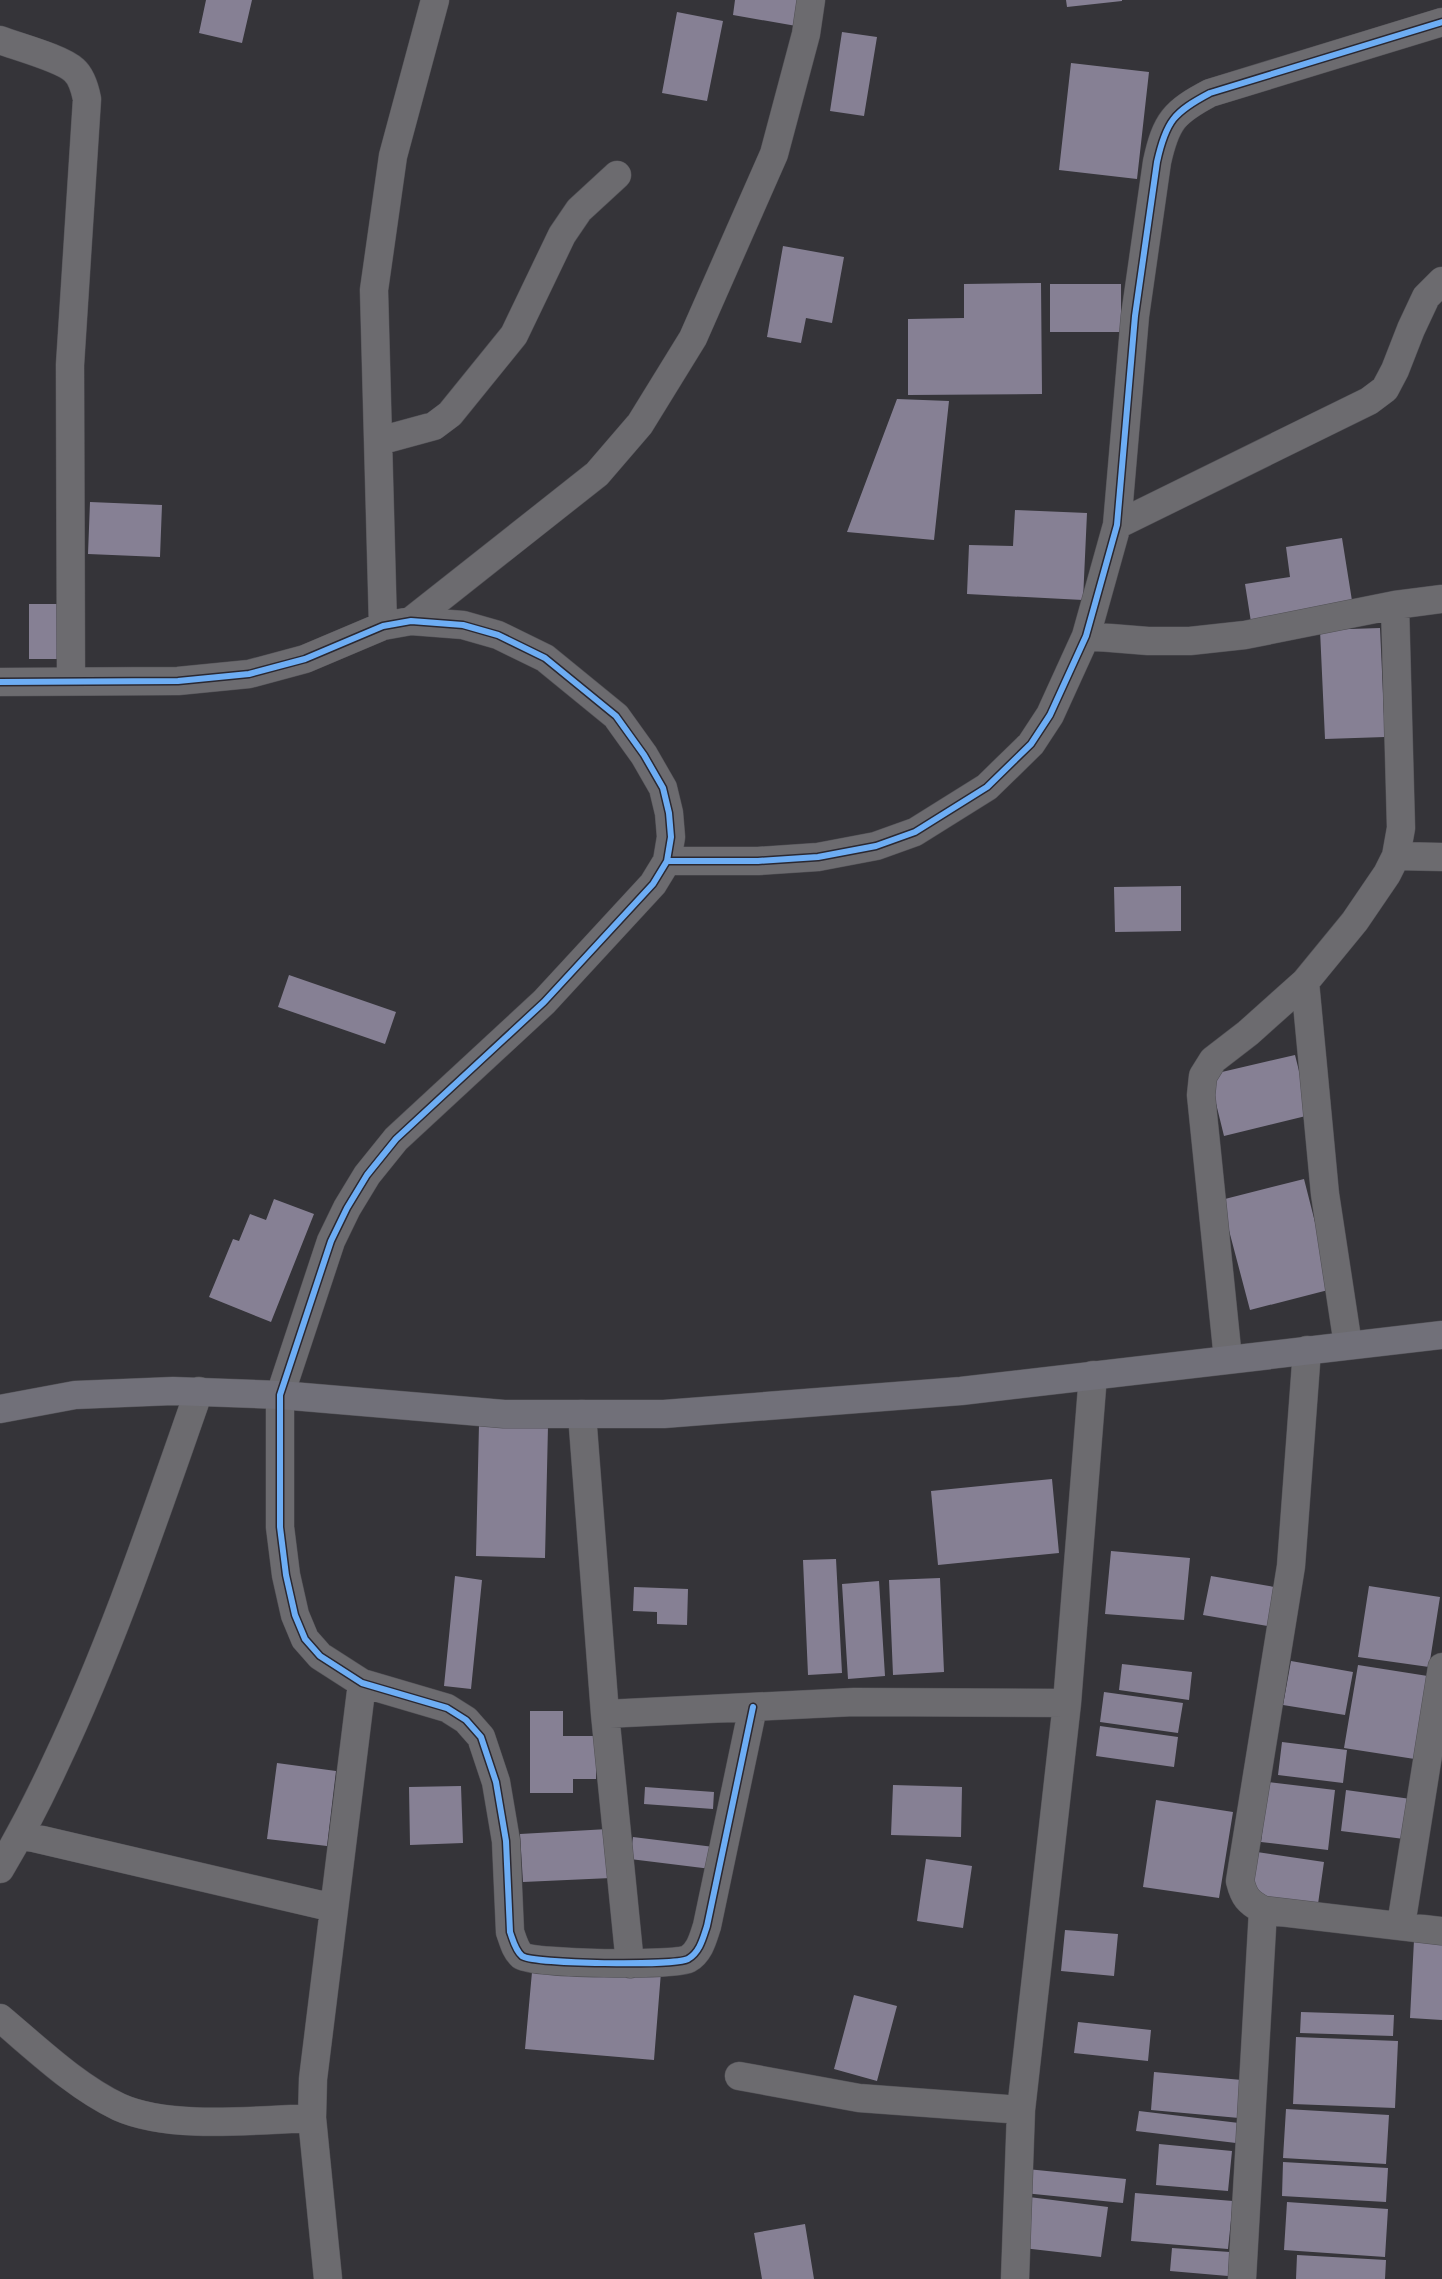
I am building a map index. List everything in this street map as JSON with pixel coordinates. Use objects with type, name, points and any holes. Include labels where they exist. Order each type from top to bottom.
[{"type":"main road","points":[[0,1408],[75,1395],[186,1391],[280,1395],[504,1414],[664,1414],[961,1390],[1442,1335]]},
{"type":"street","points":[[383,626],[374,290],[393,156],[435,0]]},
{"type":"street","points":[[411,621],[596,474],[640,424],[693,338],[774,154],[806,34],[811,0]]},
{"type":"street","points":[[667,862],[758,861],[818,857],[876,846],[915,832],[987,786],[1031,744],[1050,715],[1086,636],[1117,525],[1135,316],[1157,162],[1162,138],[1171,121],[1185,106],[1210,93],[1442,22]]},
{"type":"street","points":[[0,40],[62,62],[75,70],[84,86],[86,99],[70,365],[71,680]]},
{"type":"street","points":[[379,442],[426,429],[450,414],[514,336],[562,236],[579,210],[617,175]]},
{"type":"street","points":[[1117,525],[1369,401],[1385,389],[1395,370],[1410,329],[1426,297],[1442,281]]},
{"type":"street","points":[[1086,636],[1148,641],[1190,641],[1245,635],[1395,605],[1442,599]]},
{"type":"street","points":[[1228,1359],[1200,1095],[1203,1076],[1214,1060],[1248,1033],[1305,982],[1355,921],[1387,874],[1396,856],[1401,828],[1395,605]]},
{"type":"street","points":[[0,682],[71,680],[178,681],[249,674],[305,659],[383,626],[411,621],[463,625],[498,635],[545,658],[616,716],[644,755],[663,788],[669,813],[671,837],[667,862],[653,884],[544,1002],[396,1139],[367,1175],[347,1208],[331,1241],[280,1395],[280,1527],[286,1575],[295,1615],[306,1639],[320,1656],[362,1683],[447,1708],[466,1720],[481,1737],[496,1782],[506,1841],[510,1932],[514,1945],[522,1956],[538,1960],[630,1964],[674,1962],[688,1959],[698,1950],[707,1926],[753,1707]]},
{"type":"street","points":[[1396,856],[1442,857]]},
{"type":"street","points":[[1305,982],[1325,1194],[1348,1346]]},
{"type":"street","points":[[1308,1350],[1291,1566],[1240,1881],[1243,1893],[1249,1903],[1263,1910],[1442,1930]]},
{"type":"street","points":[[1022,2278],[1021,2110],[1067,1703],[1093,1375]]},
{"type":"street","points":[[0,1869],[21,1835],[85,1700],[133,1578],[186,1391]]},
{"type":"street","points":[[582,1414],[605,1714],[630,1964]]},
{"type":"street","points":[[1401,1925],[1442,1666]]},
{"type":"street","points":[[328,2279],[312,2118],[313,2079],[362,1683]]},
{"type":"street","points":[[605,1714],[854,1702],[1067,1703]]},
{"type":"street","points":[[21,1835],[334,1908]]},
{"type":"street","points":[[1242,2279],[1263,1910]]},
{"type":"street","points":[[0,2018],[72,2078],[119,2107],[152,2117],[194,2121],[312,2118]]},
{"type":"street","points":[[739,2076],[859,2098],[1021,2110]]},
{"type":"building","points":[[206,0],[252,0],[242,43],[199,33]]},
{"type":"building","points":[[735,0],[807,0],[802,27],[733,15]]},
{"type":"building","points":[[1066,0],[1122,0],[1122,1],[1067,7]]},
{"type":"building","points":[[677,12],[723,21],[707,101],[662,93]]},
{"type":"building","points":[[842,32],[877,37],[864,116],[830,111]]},
{"type":"building","points":[[1071,63],[1149,72],[1137,179],[1059,170]]},
{"type":"building","points":[[783,246],[844,257],[832,323],[806,318],[801,343],[767,337]]},
{"type":"building","points":[[1041,283],[1042,394],[908,395],[908,319],[964,318],[964,284]]},
{"type":"building","points":[[1050,284],[1121,284],[1121,332],[1050,332]]},
{"type":"building","points":[[897,399],[949,401],[934,540],[847,532]]},
{"type":"building","points":[[90,502],[162,505],[160,557],[88,554]]},
{"type":"building","points":[[1015,510],[1087,513],[1083,600],[967,594],[969,545],[1013,546]]},
{"type":"building","points":[[1342,538],[1353,607],[1251,622],[1245,584],[1290,577],[1286,547]]},
{"type":"building","points":[[29,604],[60,604],[60,659],[29,659]]},
{"type":"building","points":[[1380,628],[1385,737],[1325,739],[1320,630]]},
{"type":"building","points":[[1181,886],[1181,931],[1115,932],[1114,887]]},
{"type":"building","points":[[289,975],[396,1012],[385,1044],[278,1007]]},
{"type":"building","points":[[1295,1055],[1310,1115],[1224,1136],[1209,1075]]},
{"type":"building","points":[[1304,1179],[1332,1289],[1250,1310],[1221,1200]]},
{"type":"building","points":[[274,1199],[314,1214],[271,1322],[209,1297],[233,1239],[239,1241],[250,1214],[266,1220]]},
{"type":"building","points":[[479,1424],[548,1426],[545,1558],[476,1556]]},
{"type":"building","points":[[1052,1479],[1059,1553],[938,1565],[931,1491]]},
{"type":"building","points":[[1111,1551],[1190,1558],[1184,1620],[1105,1614]]},
{"type":"building","points":[[836,1559],[842,1673],[808,1675],[803,1560]]},
{"type":"building","points":[[455,1576],[482,1580],[471,1689],[444,1686]]},
{"type":"building","points":[[1211,1576],[1286,1589],[1279,1628],[1203,1615]]},
{"type":"building","points":[[940,1578],[944,1672],[893,1675],[889,1580]]},
{"type":"building","points":[[879,1581],[885,1676],[848,1679],[842,1584]]},
{"type":"building","points":[[1369,1586],[1440,1597],[1429,1667],[1358,1657]]},
{"type":"building","points":[[634,1587],[688,1589],[687,1625],[657,1624],[657,1612],[633,1611]]},
{"type":"building","points":[[1291,1661],[1353,1672],[1345,1715],[1283,1705]]},
{"type":"building","points":[[1122,1664],[1192,1672],[1189,1700],[1119,1690]]},
{"type":"building","points":[[1358,1665],[1434,1677],[1421,1760],[1344,1748]]},
{"type":"building","points":[[1104,1692],[1183,1703],[1178,1733],[1100,1722]]},
{"type":"building","points":[[530,1711],[563,1711],[563,1736],[596,1736],[596,1779],[573,1779],[573,1793],[530,1793]]},
{"type":"building","points":[[1100,1726],[1178,1737],[1174,1767],[1096,1756]]},
{"type":"building","points":[[1282,1742],[1347,1750],[1343,1783],[1278,1775]]},
{"type":"building","points":[[277,1763],[336,1771],[327,1846],[267,1839]]},
{"type":"building","points":[[1268,1782],[1335,1790],[1328,1850],[1261,1842]]},
{"type":"building","points":[[893,1785],[962,1787],[961,1837],[891,1835]]},
{"type":"building","points":[[461,1786],[463,1843],[410,1845],[409,1787]]},
{"type":"building","points":[[645,1787],[714,1792],[713,1809],[644,1804]]},
{"type":"building","points":[[1346,1790],[1418,1800],[1412,1840],[1341,1831]]},
{"type":"building","points":[[1156,1800],[1233,1812],[1219,1898],[1143,1887]]},
{"type":"building","points":[[608,1829],[611,1878],[523,1882],[520,1834]]},
{"type":"building","points":[[633,1837],[714,1847],[711,1869],[630,1859]]},
{"type":"building","points":[[1257,1852],[1324,1862],[1318,1904],[1251,1895]]},
{"type":"building","points":[[926,1859],[972,1866],[963,1928],[917,1921]]},
{"type":"building","points":[[1065,1930],[1118,1934],[1114,1976],[1061,1971]]},
{"type":"building","points":[[1414,1940],[1442,1942],[1442,2020],[1410,2018]]},
{"type":"building","points":[[533,1961],[661,1972],[654,2060],[525,2049]]},
{"type":"building","points":[[854,1995],[897,2006],[877,2081],[834,2069]]},
{"type":"building","points":[[1301,2012],[1394,2015],[1393,2036],[1300,2033]]},
{"type":"building","points":[[1078,2022],[1151,2030],[1148,2061],[1074,2053]]},
{"type":"building","points":[[1296,2037],[1398,2041],[1395,2108],[1293,2104]]},
{"type":"building","points":[[1154,2072],[1242,2080],[1239,2118],[1151,2110]]},
{"type":"building","points":[[1286,2109],[1389,2115],[1386,2164],[1283,2158]]},
{"type":"building","points":[[1139,2111],[1239,2123],[1236,2143],[1136,2131]]},
{"type":"building","points":[[1159,2144],[1232,2151],[1228,2191],[1156,2185]]},
{"type":"building","points":[[1283,2162],[1388,2168],[1386,2202],[1282,2196]]},
{"type":"building","points":[[1027,2169],[1126,2179],[1123,2203],[1024,2193]]},
{"type":"building","points":[[1135,2193],[1233,2201],[1228,2249],[1131,2241]]},
{"type":"building","points":[[1029,2197],[1108,2207],[1101,2257],[1023,2248]]},
{"type":"building","points":[[1287,2202],[1388,2209],[1385,2257],[1284,2250]]},
{"type":"building","points":[[805,2224],[814,2279],[762,2279],[754,2233]]},
{"type":"building","points":[[1172,2248],[1230,2252],[1228,2276],[1170,2271]]},
{"type":"building","points":[[1297,2255],[1386,2260],[1385,2279],[1296,2279]]},
{"type":"cycle path","points":[[667,861],[758,861],[818,857],[876,846],[915,832],[987,787],[1031,744],[1050,715],[1086,636],[1117,525],[1135,316],[1157,162],[1168,127],[1180,112],[1210,93],[1442,22]]},
{"type":"cycle path","points":[[0,682],[178,681],[249,674],[305,659],[383,626],[411,621],[463,625],[498,635],[545,658],[616,716],[644,755],[663,788],[669,813],[671,837],[667,861],[653,884],[544,1002],[396,1139],[367,1175],[347,1208],[331,1241],[280,1395],[280,1527],[286,1575],[295,1615],[305,1639],[320,1656],[362,1683],[447,1708],[466,1720],[481,1737],[496,1782],[506,1841],[510,1932],[520,1954],[532,1959],[576,1962],[658,1963],[688,1959],[695,1953],[707,1926],[753,1707]]}]
